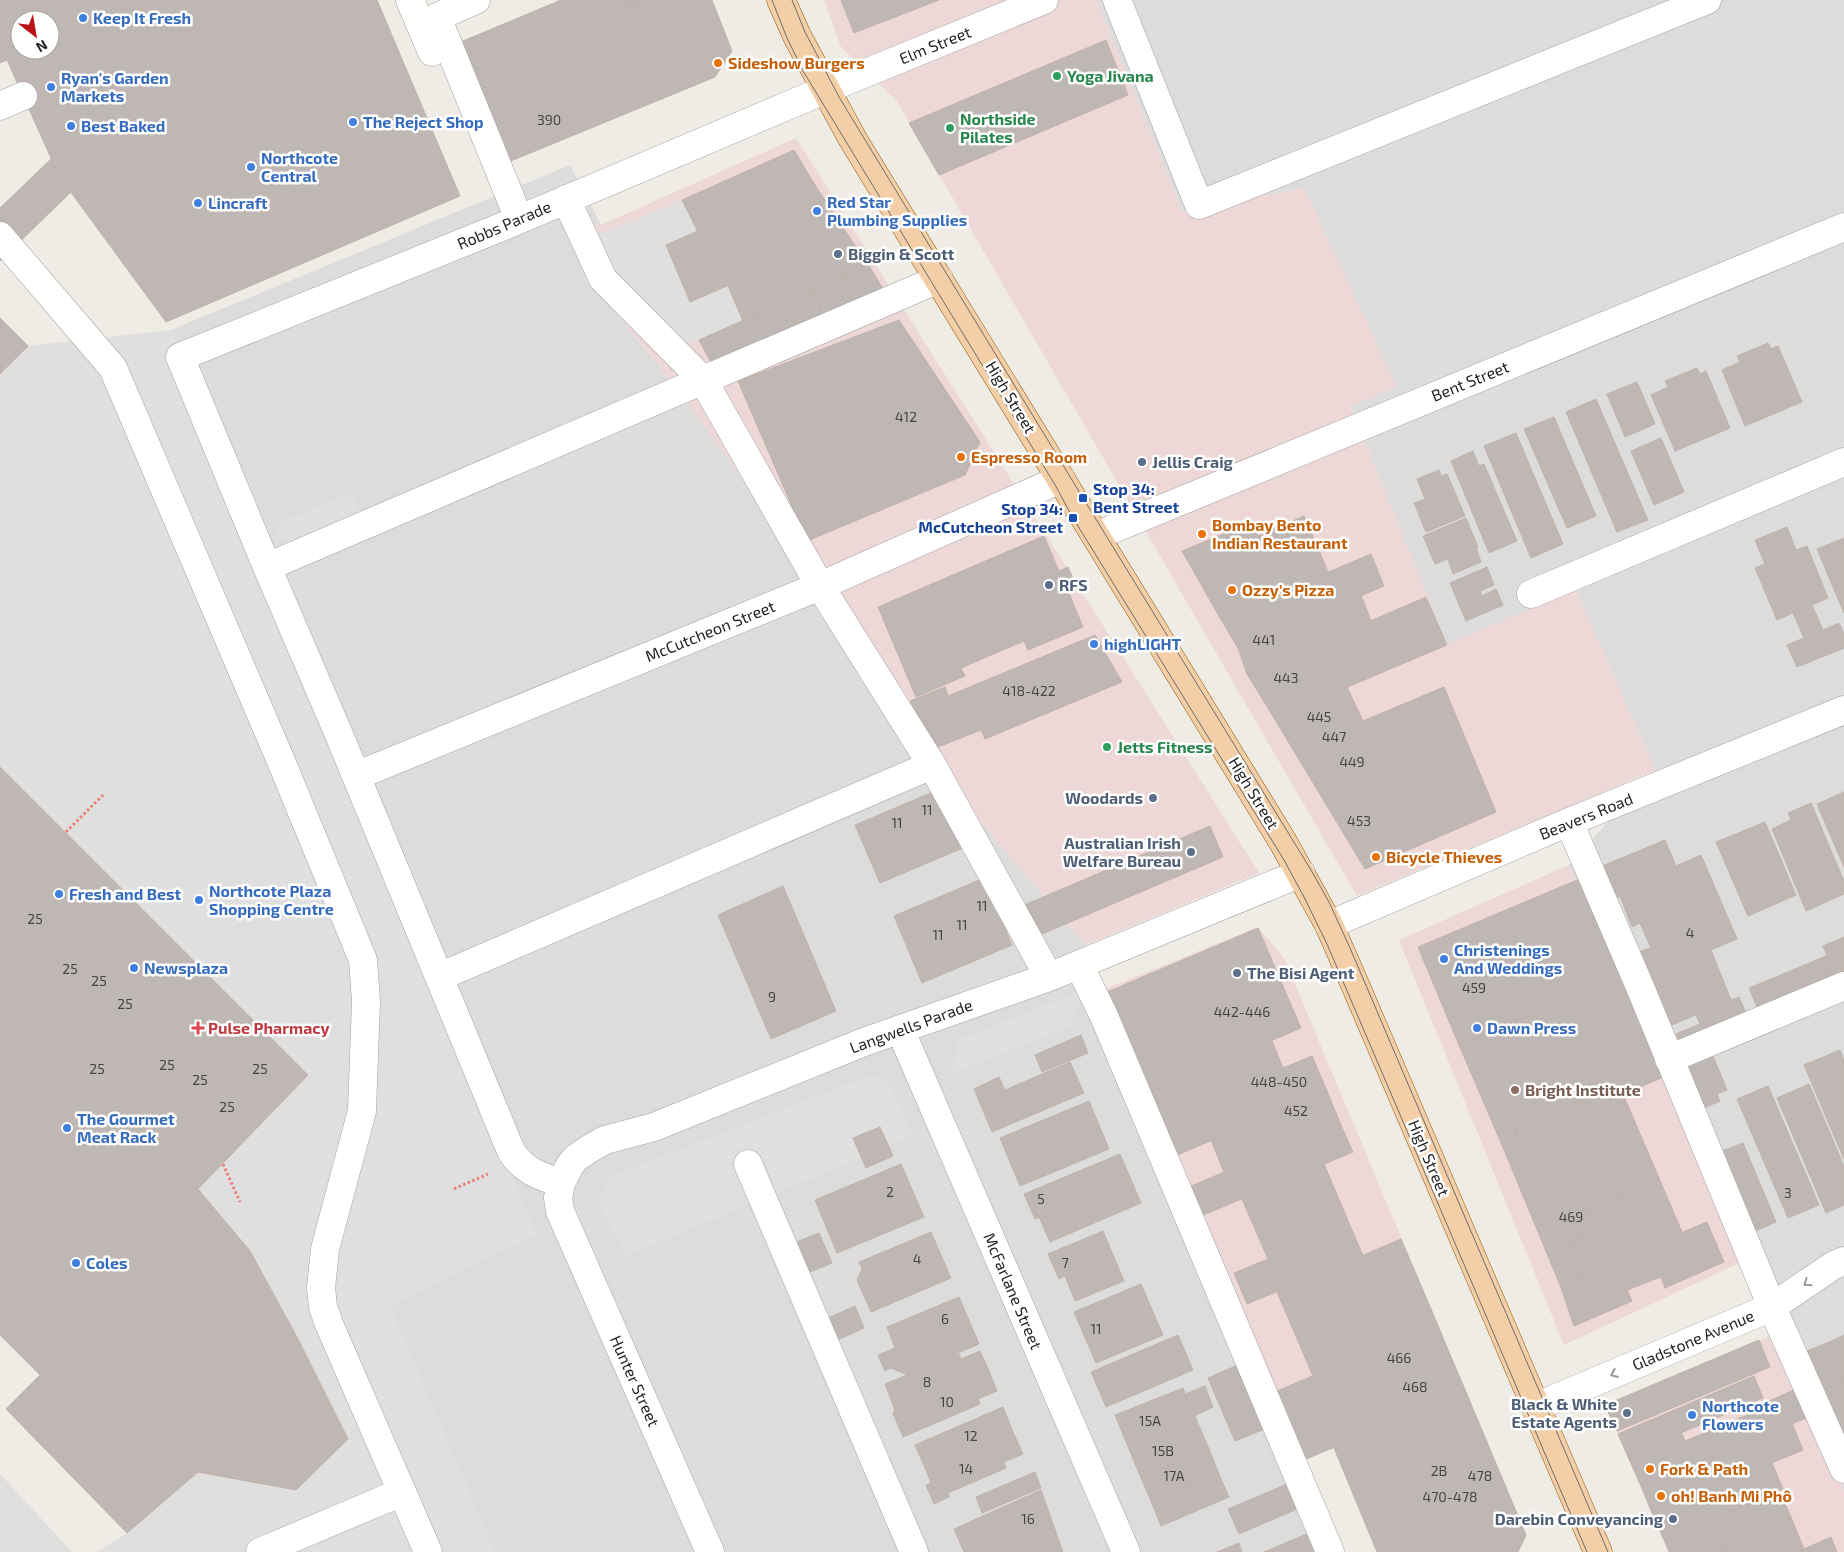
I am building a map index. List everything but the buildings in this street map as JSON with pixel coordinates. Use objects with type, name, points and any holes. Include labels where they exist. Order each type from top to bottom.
[{"type":"main road","name":"High Street","points":[[781,0],[797,36],[852,138],[1301,873],[1329,924],[1598,1552]]},
{"type":"street","points":[[410,0],[511,223]]},
{"type":"street","points":[[476,0],[437,17],[511,223]]},
{"type":"street","name":"Elm Street","points":[[825,90],[1044,0]]},
{"type":"street","points":[[1117,0],[1199,205],[1707,0]]},
{"type":"street","name":"Robbs Parade","points":[[268,567],[180,357],[511,223],[825,90]]},
{"type":"street","points":[[566,199],[603,279],[703,380],[820,586],[932,766],[1049,976]]},
{"type":"street","name":"Bent Street","points":[[1096,536],[1844,227]]},
{"type":"street","points":[[0,236],[113,368],[281,761],[363,960],[366,1001],[362,1111],[325,1249],[321,1288],[323,1307],[428,1552]]},
{"type":"street","points":[[561,1183],[524,1168],[511,1152],[268,567],[939,279]]},
{"type":"street","points":[[1530,594],[1844,462]]},
{"type":"street","name":"McCutcheon Street","points":[[356,776],[820,586],[1061,479]]},
{"type":"street","name":"Beavers Road","points":[[1329,924],[1569,822],[1844,710]]},
{"type":"street","points":[[439,977],[932,766]]},
{"type":"street","points":[[1569,822],[1640,987],[1772,1307],[1844,1469]]},
{"type":"street","name":"Langwells Parade","points":[[560,1211],[558,1198],[561,1183],[570,1165],[576,1158],[606,1140],[654,1127],[801,1066],[1078,965],[1301,873]]},
{"type":"street","points":[[1078,965],[1104,1016],[1330,1552]]},
{"type":"street","points":[[1669,1058],[1844,986]]},
{"type":"street","name":"McFarlane Street","points":[[900,1029],[1126,1552]]},
{"type":"street","points":[[748,1164],[914,1552]]},
{"type":"street","name":"Hunter Street","points":[[560,1211],[710,1552]]},
{"type":"street","name":"Gladstone Avenue","points":[[1535,1407],[1772,1307],[1834,1265],[1844,1261]]},
{"type":"street","points":[[260,1552],[402,1492]]},
{"type":"path","points":[[66,832],[103,795]]},
{"type":"path","points":[[223,1164],[240,1202]]},
{"type":"shaded area","points":[[824,0],[1096,0],[1182,212],[1304,188],[1397,387],[1350,406],[1447,644],[1576,590],[1655,770],[1357,896],[896,100],[841,47]]},
{"type":"shaded area","points":[[1096,0],[1844,0],[1844,1491],[1748,1259],[1569,865],[1655,770],[1576,590],[1447,645],[1350,405],[1396,387],[1304,188],[1182,212]]},
{"type":"shaded area","points":[[796,138],[1259,873],[1086,945],[944,780],[774,522],[673,384],[597,289],[570,236],[601,225]]},
{"type":"shaded area","points":[[570,165],[601,225],[570,236],[597,289],[673,384],[774,522],[944,780],[1086,945],[1095,993],[1326,1552],[494,1552],[389,1305],[536,1234],[259,567],[171,330]]},
{"type":"shaded area","points":[[682,200],[698,232],[666,245],[690,302],[728,286],[743,321],[676,350],[609,278],[590,238]]},
{"type":"shaded area","name":"Northcote Plaza Shopping Centre","points":[[171,330],[259,567],[536,1234],[389,1305],[494,1552],[97,1552],[127,1533],[198,1472],[296,1490],[348,1439],[250,1251],[198,1189],[307,1075],[0,767],[0,374],[28,346]]},
{"type":"shaded area","points":[[353,492],[370,533],[292,566],[274,525]]},
{"type":"shaded area","points":[[1569,865],[1748,1259],[1564,1345],[1399,940]]},
{"type":"shaded area","points":[[1258,927],[1284,958],[1466,1392],[1292,1465],[1095,993]]},
{"type":"shaded area","points":[[1083,990],[1072,1026],[952,1074],[958,1040]]},
{"type":"shaded area","points":[[873,1074],[892,1088],[913,1136],[626,1256],[597,1202],[609,1177]]},
{"type":"shaded area","points":[[1775,1334],[1844,1491],[1844,1552],[1669,1552],[1605,1405]]},
{"type":"shaded area","points":[[0,1474],[72,1552],[0,1552]]},
{"type":"tram line","points":[[772,0],[803,71],[1054,483],[1073,518],[1284,860],[1304,897],[1327,944],[1587,1552]]},
{"type":"tram line","points":[[792,0],[805,32],[839,97],[1329,902],[1608,1552]]},
{"type":"place","name":"Keep It Fresh","points":[[83,18]]},
{"type":"place","name":"Sideshow Burgers","points":[[718,63]]},
{"type":"place","name":"Yoga Jivana","points":[[1057,76]]},
{"type":"place","name":"Ryan's Garden Markets","points":[[51,87]]},
{"type":"place","name":"The Reject Shop","points":[[353,122]]},
{"type":"place","name":"Best Baked","points":[[71,126]]},
{"type":"place","name":"Northside Pilates","points":[[950,128]]},
{"type":"place","name":"Northcote Central","points":[[251,167]]},
{"type":"place","name":"Lincraft","points":[[198,203]]},
{"type":"place","name":"Red Star Plumbing Supplies","points":[[817,211]]},
{"type":"place","name":"Biggin & Scott","points":[[838,254]]},
{"type":"place","name":"Espresso Room","points":[[961,457]]},
{"type":"place","name":"Jellis Craig","points":[[1142,462]]},
{"type":"place","name":"Stop 34: Bent Street","points":[[1083,498]]},
{"type":"place","name":"Stop 34: McCutcheon Street","points":[[1073,518]]},
{"type":"place","name":"Bombay Bento Indian Restaurant","points":[[1202,534]]},
{"type":"place","name":"RFS","points":[[1049,585]]},
{"type":"place","name":"Ozzy’s Pizza","points":[[1232,590]]},
{"type":"place","name":"highLIGHT","points":[[1094,644]]},
{"type":"place","name":"Jetts Fitness","points":[[1107,747]]},
{"type":"place","name":"Woodards","points":[[1153,798]]},
{"type":"place","name":"Australian Irish Welfare Bureau","points":[[1191,852]]},
{"type":"place","name":"Bicycle Thieves","points":[[1376,857]]},
{"type":"place","name":"Fresh and Best","points":[[59,894]]},
{"type":"place","name":"Northcote Plaza Shopping Centre","points":[[199,900]]},
{"type":"place","name":"Christenings And Weddings","points":[[1444,959]]},
{"type":"place","name":"Newsplaza","points":[[134,968]]},
{"type":"place","name":"The Bisi Agent","points":[[1237,973]]},
{"type":"place","name":"Pulse Pharmacy","points":[[198,1028]]},
{"type":"place","name":"Dawn Press","points":[[1477,1028]]},
{"type":"place","name":"Bright Institute","points":[[1515,1090]]},
{"type":"place","name":"The Gourmet Meat Rack","points":[[67,1128]]},
{"type":"place","name":"Coles","points":[[76,1263]]},
{"type":"place","name":"Black & White Estate Agents","points":[[1627,1413]]},
{"type":"place","name":"Northcote Flowers","points":[[1692,1415]]},
{"type":"place","name":"Fork & Path","points":[[1650,1469]]},
{"type":"place","name":"oh! Banh Mi Phô","points":[[1661,1496]]},
{"type":"place","name":"Darebin Conveyancing","points":[[1673,1519]]}]
